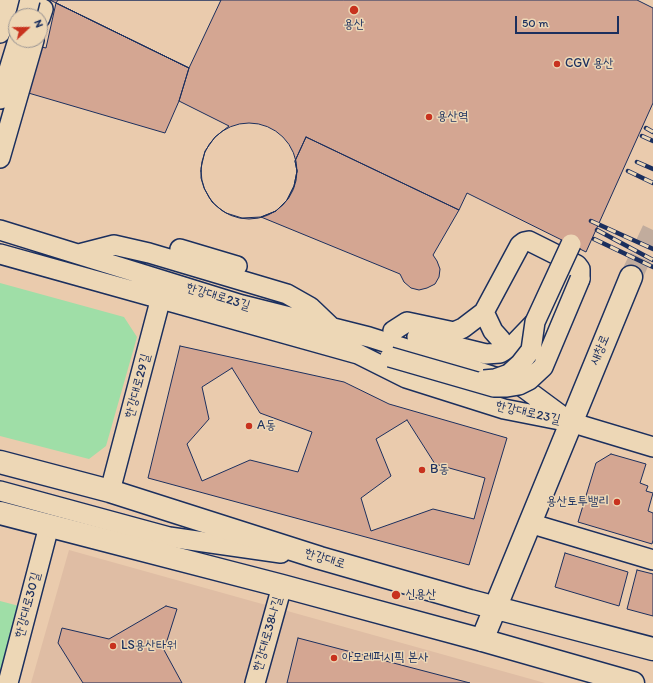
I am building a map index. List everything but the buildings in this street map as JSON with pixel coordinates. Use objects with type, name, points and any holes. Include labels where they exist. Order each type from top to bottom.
[{"type":"main road","name":"새창로","points":[[482,640],[570,422],[631,277]]},
{"type":"main road","name":"한강대로","points":[[0,462],[110,492],[320,558],[495,608],[653,650]]},
{"type":"main road","points":[[0,512],[482,640],[633,683]]},
{"type":"street","points":[[0,33],[10,0],[42,8]]},
{"type":"street","points":[[0,99],[16,48]]},
{"type":"street","points":[[0,158],[32,48]]},
{"type":"street","name":"한강대로23길","points":[[0,230],[242,305],[334,329],[360,345],[406,378],[504,409],[570,422]]},
{"type":"street","points":[[529,241],[570,252],[580,269],[580,279],[543,367],[530,380],[519,385],[507,387],[494,386],[390,357],[360,345],[395,332],[407,322],[454,332],[463,328],[484,312],[520,245],[524,242],[529,241]]},
{"type":"street","points":[[78,254],[114,245],[149,253],[287,294],[310,307],[334,329]]},
{"type":"street","points":[[395,332],[486,354],[500,353],[512,346],[535,322],[570,252]]},
{"type":"street","points":[[538,351],[572,272],[573,266],[570,252]]},
{"type":"street","name":"한강대로23길","points":[[0,254],[161,299],[360,345],[520,385],[570,422]]},
{"type":"street","name":"한강대로29길","points":[[110,492],[165,281]]},
{"type":"street","points":[[484,312],[493,330],[501,340]]},
{"type":"street","points":[[473,380],[494,379],[509,374],[520,364],[531,350],[535,322]]},
{"type":"street","points":[[570,422],[653,446]]},
{"type":"street","points":[[0,491],[169,537],[320,558]]},
{"type":"street","points":[[0,501],[110,540]]},
{"type":"street","points":[[529,524],[653,560]]},
{"type":"street","name":"한강대로30길","points":[[8,683],[49,526]]},
{"type":"street","name":"한강대로38나길","points":[[255,683],[282,586]]},
{"type":"shaded area","points":[[69,550],[545,683],[31,683]]},
{"type":"green space","points":[[0,283],[124,317],[137,337],[106,446],[89,459],[0,436]]},
{"type":"green space","points":[[0,601],[23,607],[0,683]]},
{"type":"tunnel","points":[[631,277],[653,230]]},
{"type":"railway","points":[[646,128],[653,132]]},
{"type":"railway","points":[[642,136],[653,141]]},
{"type":"railway","points":[[637,162],[653,169]]},
{"type":"railway","points":[[628,171],[653,183]]},
{"type":"railway","points":[[591,221],[653,249]]},
{"type":"railway","points":[[597,230],[653,260]]},
{"type":"railway","points":[[594,239],[653,267]]},
{"type":"place","name":"용산","points":[[354,10]]},
{"type":"place","name":"CGV 용산","points":[[557,64]]},
{"type":"place","name":"용산역","points":[[429,117]]},
{"type":"place","name":"A동","points":[[249,426]]},
{"type":"place","name":"B동","points":[[422,470]]},
{"type":"place","name":"용산토투밸리","points":[[617,502]]},
{"type":"place","name":"신용산","points":[[396,595]]},
{"type":"place","name":"LS용산타워","points":[[113,646]]},
{"type":"place","name":"아모레퍼시픽 본사","points":[[334,658]]}]
